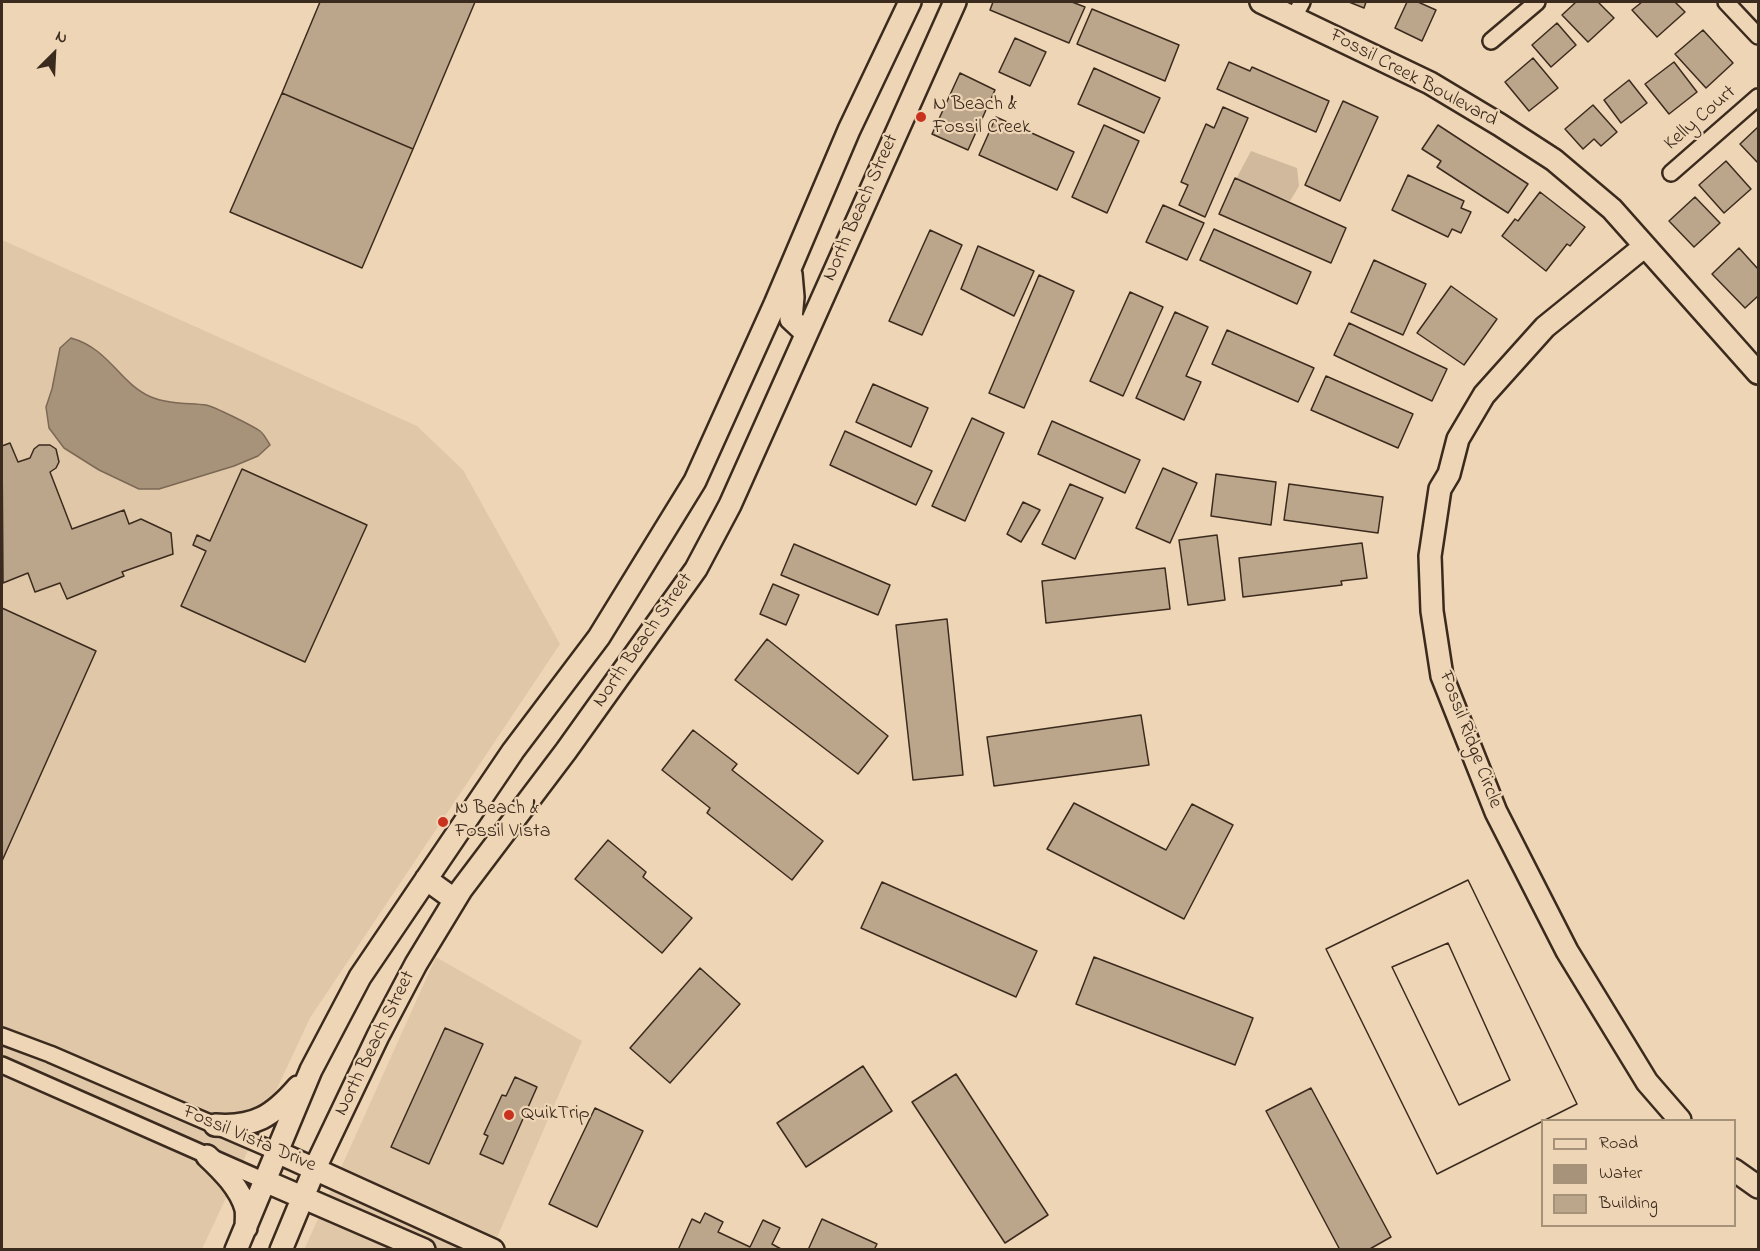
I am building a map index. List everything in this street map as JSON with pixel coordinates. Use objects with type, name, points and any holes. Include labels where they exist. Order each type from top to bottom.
[{"type":"main road","name":"North Beach Street","points":[[236,1250],[311,1070],[360,978],[513,751],[599,637],[695,481],[849,130],[910,2]]},
{"type":"main road","name":"North Beach Street","points":[[281,1250],[315,1168],[399,994],[455,900],[566,751],[696,568],[730,505],[955,2]]},
{"type":"main road","name":"Fossil Creek Boulevard","points":[[1261,2],[1298,9],[1430,83],[1554,160],[1604,202],[1755,361]]},
{"type":"main road","name":"Fossil Ridge Circle","points":[[1645,246],[1545,327],[1484,395],[1458,439],[1449,474],[1440,489],[1430,556],[1432,610],[1442,676],[1496,813],[1566,951],[1647,1082],[1679,1119]]},
{"type":"main road","points":[[790,267],[793,297],[790,319],[806,333]]},
{"type":"main road","points":[[426,879],[455,900]]},
{"type":"main road","points":[[214,1125],[231,1126],[253,1122],[281,1107],[311,1070]]},
{"type":"main road","name":"Fossil Vista Drive","points":[[277,1152],[493,1250]]},
{"type":"main road","points":[[207,1155],[228,1176],[236,1190],[246,1210],[246,1228]]},
{"type":"main road","points":[[1736,1171],[1758,1187]]},
{"type":"main road","name":"Fossil Vista Drive","points":[[265,1181],[424,1250]]},
{"type":"street","points":[[1491,41],[1537,2]]},
{"type":"street","points":[[1726,2],[1758,36]]},
{"type":"street","name":"Kelly Court","points":[[1671,174],[1758,97]]},
{"type":"street","name":"Fossil Vista Drive","points":[[2,1036],[277,1152]]},
{"type":"street","name":"Fossil Vista Drive","points":[[2,1065],[265,1181]]},
{"type":"shaded area","points":[[1251,151],[1297,168],[1299,186],[1290,201],[1235,181]]},
{"type":"shaded area","points":[[2,240],[417,426],[463,470],[560,644],[310,1018],[202,1249],[2,1250]]},
{"type":"shaded area","points":[[436,957],[582,1041],[492,1249],[304,1250]]},
{"type":"water","points":[[71,338],[95,350],[130,383],[151,397],[171,402],[211,406],[260,431],[270,445],[258,456],[234,466],[159,489],[139,489],[99,470],[64,448],[49,428],[46,407],[60,348]]},
{"type":"building","points":[[320,2],[475,2],[413,149],[282,93]]},
{"type":"building","points":[[993,2],[1072,2],[1085,7],[1069,43],[990,10]]},
{"type":"building","points":[[1349,2],[1366,2],[1364,8]]},
{"type":"building","points":[[1407,2],[1418,2],[1436,10],[1422,41],[1395,28]]},
{"type":"building","points":[[1576,2],[1598,2],[1614,18],[1588,42],[1562,15]]},
{"type":"building","points":[[1642,2],[1675,2],[1685,12],[1657,37],[1632,10]]},
{"type":"building","points":[[1092,9],[1179,45],[1165,81],[1077,44]]},
{"type":"building","points":[[1557,23],[1576,45],[1551,67],[1532,45]]},
{"type":"building","points":[[1703,30],[1733,63],[1706,88],[1675,54]]},
{"type":"building","points":[[1015,38],[1046,52],[1030,86],[999,72]]},
{"type":"building","points":[[1533,58],[1558,88],[1529,111],[1505,82]]},
{"type":"building","points":[[1229,62],[1250,71],[1252,67],[1329,101],[1316,132],[1217,89]]},
{"type":"building","points":[[1674,62],[1697,92],[1669,114],[1645,84]]},
{"type":"building","points":[[1094,68],[1160,98],[1144,133],[1078,104]]},
{"type":"building","points":[[960,73],[995,90],[968,150],[932,134]]},
{"type":"building","points":[[1629,80],[1647,103],[1621,123],[1604,100]]},
{"type":"building","points":[[282,93],[413,149],[362,268],[230,212]]},
{"type":"building","points":[[1343,101],[1378,117],[1340,201],[1305,185]]},
{"type":"building","points":[[1593,105],[1617,132],[1601,146],[1594,139],[1583,149],[1565,129]]},
{"type":"building","points":[[1223,107],[1248,118],[1205,217],[1179,205],[1188,185],[1181,182],[1206,124],[1214,128]]},
{"type":"building","points":[[996,117],[1074,152],[1057,190],[979,155]]},
{"type":"building","points":[[1104,125],[1139,141],[1107,213],[1072,197]]},
{"type":"building","points":[[1438,125],[1528,184],[1508,213],[1437,167],[1441,161],[1422,149]]},
{"type":"building","points":[[1758,127],[1758,163],[1740,144]]},
{"type":"building","points":[[1726,161],[1751,189],[1724,213],[1699,185]]},
{"type":"building","points":[[1408,175],[1464,201],[1461,208],[1471,212],[1461,233],[1452,229],[1448,237],[1392,210]]},
{"type":"building","points":[[1235,178],[1346,228],[1331,263],[1219,214]]},
{"type":"building","points":[[1540,192],[1585,227],[1570,246],[1567,244],[1546,271],[1502,236],[1515,219],[1518,221]]},
{"type":"building","points":[[1695,197],[1720,223],[1694,247],[1669,221]]},
{"type":"building","points":[[1163,205],[1204,223],[1187,260],[1146,242]]},
{"type":"building","points":[[1214,229],[1311,272],[1297,304],[1200,260]]},
{"type":"building","points":[[930,230],[962,245],[922,335],[889,321]]},
{"type":"building","points":[[978,246],[1034,271],[1014,316],[961,289]]},
{"type":"building","points":[[1739,248],[1758,269],[1758,296],[1745,308],[1712,274]]},
{"type":"building","points":[[1374,260],[1426,284],[1403,335],[1351,312]]},
{"type":"building","points":[[1039,275],[1074,291],[1024,408],[989,393]]},
{"type":"building","points":[[1451,286],[1497,319],[1464,365],[1417,333]]},
{"type":"building","points":[[1130,292],[1163,307],[1123,396],[1090,381]]},
{"type":"building","points":[[1175,312],[1208,327],[1186,376],[1201,382],[1184,420],[1136,398]]},
{"type":"building","points":[[1349,323],[1447,369],[1432,401],[1334,355]]},
{"type":"building","points":[[1227,330],[1314,368],[1298,402],[1212,364]]},
{"type":"building","points":[[1326,376],[1413,414],[1398,448],[1311,410]]},
{"type":"building","points":[[873,384],[928,408],[911,447],[856,422]]},
{"type":"building","points":[[972,418],[1004,433],[965,521],[932,506]]},
{"type":"building","points":[[1052,421],[1140,460],[1125,493],[1038,454]]},
{"type":"building","points":[[845,431],[932,471],[916,505],[830,465]]},
{"type":"building","points":[[10,443],[18,462],[30,458],[34,449],[39,445],[50,445],[56,449],[59,462],[50,472],[72,529],[124,510],[129,524],[141,519],[171,533],[173,554],[122,572],[124,576],[67,599],[60,583],[35,592],[28,573],[3,583],[2,446]]},
{"type":"building","points":[[1163,468],[1197,483],[1170,543],[1136,528]]},
{"type":"building","points":[[242,469],[367,525],[305,662],[181,606],[206,551],[193,545],[197,535],[210,541]]},
{"type":"building","points":[[1216,474],[1276,482],[1271,525],[1211,516]]},
{"type":"building","points":[[1070,484],[1103,498],[1075,559],[1042,544]]},
{"type":"building","points":[[1289,484],[1383,497],[1378,533],[1284,520]]},
{"type":"building","points":[[1023,502],[1040,510],[1021,542],[1007,534]]},
{"type":"building","points":[[1217,535],[1225,600],[1188,605],[1179,540]]},
{"type":"building","points":[[1362,543],[1367,578],[1341,581],[1342,585],[1243,597],[1239,558]]},
{"type":"building","points":[[794,544],[890,585],[878,615],[781,575]]},
{"type":"building","points":[[1165,568],[1170,609],[1046,623],[1042,581]]},
{"type":"building","points":[[773,584],[799,595],[786,625],[760,614]]},
{"type":"building","points":[[2,608],[96,651],[2,861]]},
{"type":"building","points":[[947,619],[963,775],[913,780],[896,625]]},
{"type":"building","points":[[767,639],[888,736],[858,774],[735,680]]},
{"type":"building","points":[[1141,715],[1149,765],[994,786],[987,737]]},
{"type":"building","points":[[693,730],[737,764],[732,770],[823,841],[792,880],[707,813],[710,808],[662,770]]},
{"type":"building","points":[[1074,803],[1166,850],[1192,804],[1233,825],[1184,919],[1047,849]]},
{"type":"building","points":[[608,840],[646,872],[643,877],[692,918],[662,953],[575,879]]},
{"type":"building","points":[[1468,880],[1577,1104],[1547,1119],[1541,1119],[1541,1122],[1437,1174],[1326,949]],"holes":[[[1448,943],[1510,1080],[1459,1105],[1392,967]]]},
{"type":"building","points":[[1468,880],[1577,1104],[1547,1119],[1541,1119],[1541,1122],[1437,1174],[1326,949]],"holes":[[[1448,943],[1510,1080],[1459,1105],[1392,967]]]},
{"type":"building","points":[[882,882],[1037,951],[1016,997],[861,928]]},
{"type":"building","points":[[1094,957],[1253,1018],[1235,1065],[1076,1004]]},
{"type":"building","points":[[700,968],[740,1004],[670,1083],[630,1048]]},
{"type":"building","points":[[445,1028],[483,1044],[429,1164],[391,1147]]},
{"type":"building","points":[[863,1066],[892,1111],[806,1167],[777,1123]]},
{"type":"building","points":[[956,1074],[1048,1215],[1005,1243],[912,1102]]},
{"type":"building","name":"QuikTrip","points":[[515,1077],[537,1087],[503,1164],[480,1154],[488,1136],[484,1134],[502,1095],[506,1096]]},
{"type":"building","points":[[1311,1088],[1391,1237],[1368,1250],[1340,1250],[1266,1111]]},
{"type":"building","points":[[595,1108],[643,1131],[597,1227],[549,1204]]},
{"type":"building","points":[[705,1213],[723,1222],[718,1232],[750,1247],[763,1220],[780,1228],[772,1244],[781,1249],[678,1250],[692,1219],[700,1223]]},
{"type":"building","points":[[822,1219],[877,1244],[874,1250],[808,1250]]},
{"type":"place","name":"N Beach & Fossil Creek","points":[[921,117]]},
{"type":"place","name":"N Beach & Fossil Vista","points":[[443,822]]},
{"type":"place","name":"QuikTrip","points":[[509,1115]]}]
